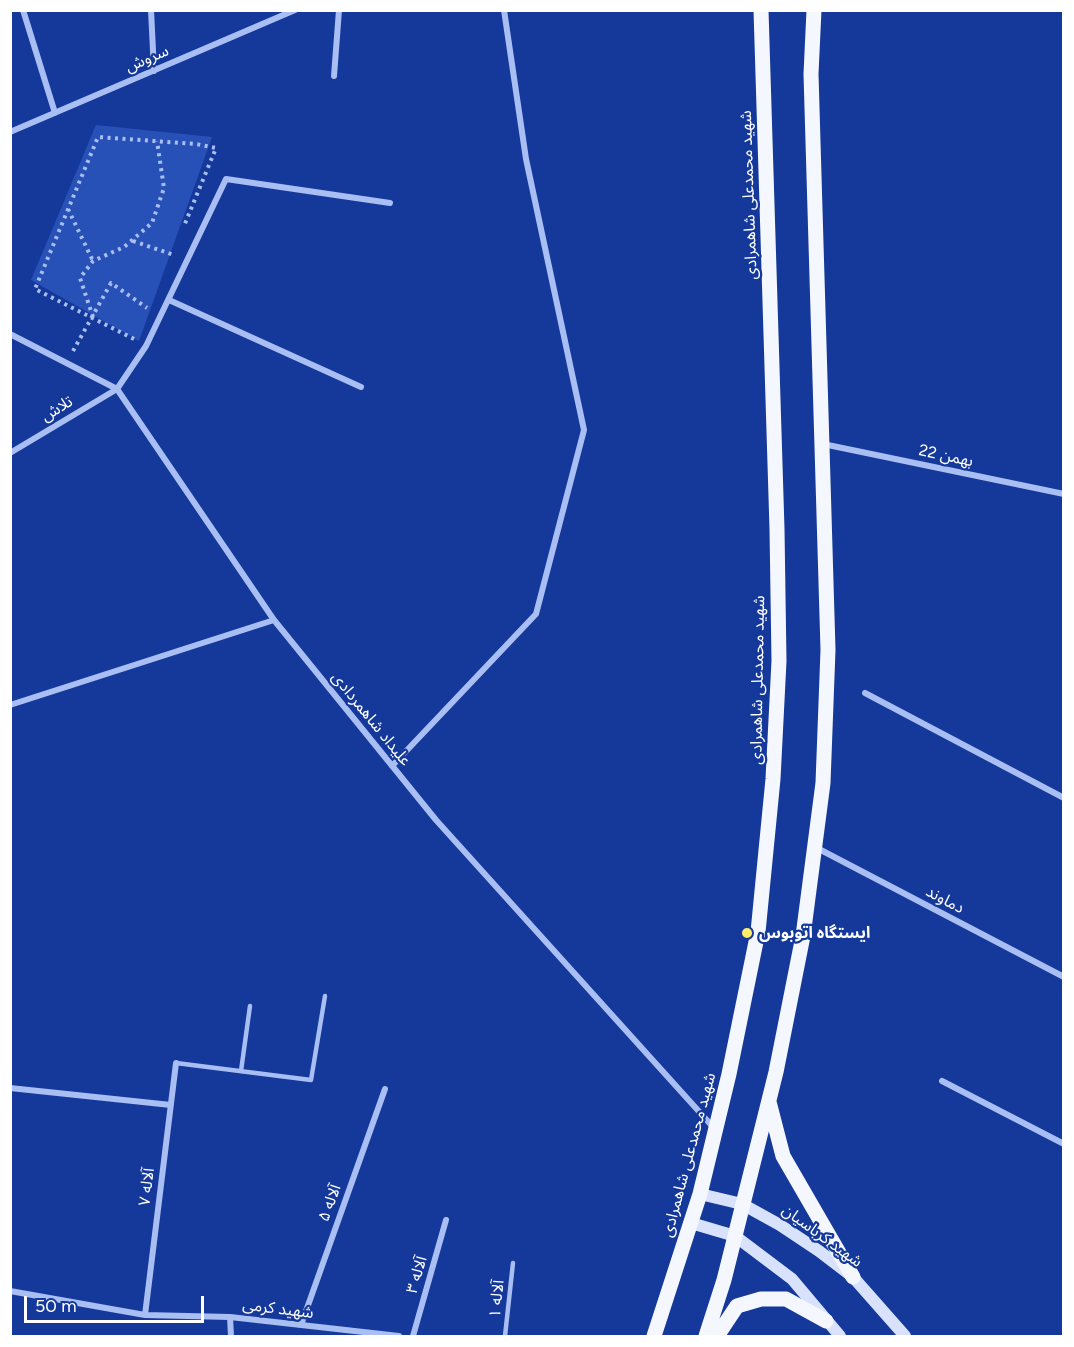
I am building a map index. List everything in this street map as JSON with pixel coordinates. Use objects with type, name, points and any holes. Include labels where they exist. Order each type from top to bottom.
[{"type":"main road","name":"شهید محمدعلی شاهمرادی","points":[[654,1336],[700,1194],[758,932],[773,779],[779,661],[777,529],[761,10]]},
{"type":"main road","points":[[706,1336],[724,1280],[769,1101],[803,936],[823,783],[828,650],[811,74],[813,10]]},
{"type":"main road","points":[[769,1101],[783,1156],[852,1276]]},
{"type":"main road","name":"شهید کرباسیان","points":[[700,1194],[742,1204],[780,1225],[852,1276],[904,1336]]},
{"type":"main road","points":[[691,1223],[735,1236],[792,1279],[840,1336]]},
{"type":"main road","points":[[717,1336],[737,1306],[761,1299],[786,1299],[826,1321]]},
{"type":"street","points":[[23,10],[56,113]]},
{"type":"street","points":[[151,10],[154,71]]},
{"type":"street","name":"سروش","points":[[10,132],[294,10]]},
{"type":"street","points":[[334,76],[339,10]]},
{"type":"street","points":[[392,766],[536,614],[584,430],[526,159],[504,10]]},
{"type":"street","points":[[117,389],[146,346],[226,180],[390,203]]},
{"type":"street","points":[[169,300],[362,387]]},
{"type":"street","name":"علیداد شاهمردادی","points":[[10,334],[117,389],[274,620],[436,820],[715,1129]]},
{"type":"street","name":"تلاش","points":[[10,453],[117,389]]},
{"type":"street","name":"22 بهمن","points":[[822,444],[1064,494]]},
{"type":"street","points":[[10,705],[274,620]]},
{"type":"street","points":[[865,693],[1064,798]]},
{"type":"street","name":"دماوند","points":[[815,846],[1064,977]]},
{"type":"street","name":"آلاله ۷","points":[[145,1315],[176,1063]]},
{"type":"street","points":[[942,1081],[1064,1144]]},
{"type":"street","points":[[10,1088],[171,1105]]},
{"type":"street","name":"آلاله ۵","points":[[301,1325],[385,1089]]},
{"type":"street","name":"آلاله ۳","points":[[413,1336],[446,1220]]},
{"type":"street","name":"شهید کرمی","points":[[10,1291],[145,1315],[230,1317],[399,1336]]},
{"type":"street","points":[[230,1317],[231,1336]]},
{"type":"lane","points":[[176,1063],[311,1080],[325,996]]},
{"type":"lane","points":[[241,1071],[250,1006]]},
{"type":"lane","name":"آلاله ۱","points":[[505,1336],[513,1263]]},
{"type":"path","points":[[138,341],[35,289],[98,137],[216,148],[182,233]]},
{"type":"path","points":[[93,318],[80,278],[93,261],[124,247],[152,223],[164,188],[157,141]]},
{"type":"path","points":[[68,209],[93,261]]},
{"type":"path","points":[[132,241],[188,262]]},
{"type":"path","points":[[169,265],[177,244]]},
{"type":"path","points":[[66,363],[111,283],[150,310],[154,302]]},
{"type":"shaded area","points":[[96,125],[212,137],[139,341],[31,280]]},
{"type":"place","name":"ایستگاه اتوبوس","points":[[747,933]]}]
